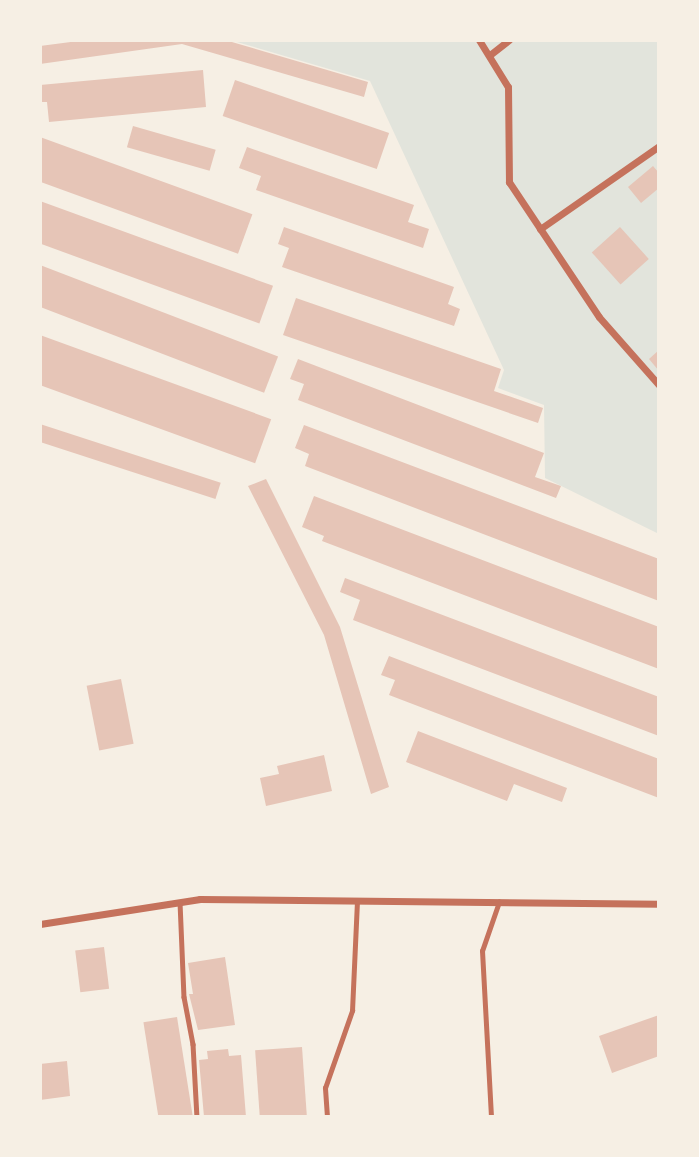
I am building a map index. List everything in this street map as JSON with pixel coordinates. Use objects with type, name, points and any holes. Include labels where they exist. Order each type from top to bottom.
[{"type":"street","points":[[479,40],[491,54],[508,86],[509,182],[598,317],[659,385]]},
{"type":"street","points":[[491,54],[509,40]]},
{"type":"street","points":[[540,229],[659,146]]},
{"type":"street","points":[[40,924],[180,900],[659,904]]},
{"type":"lane","points":[[180,900],[183,985],[193,1044],[197,1117]]},
{"type":"lane","points":[[327,1117],[325,1088],[352,1011],[357,901]]},
{"type":"lane","points":[[491,1117],[482,951],[499,902]]},
{"type":"shaded area","points":[[230,40],[659,40],[659,534],[545,478],[544,405],[498,388],[504,370],[370,81]]},
{"type":"building","points":[[86,40],[225,40],[368,82],[364,97],[182,44],[40,64],[40,46]]},
{"type":"building","points":[[203,70],[206,107],[49,122],[47,102],[40,102],[40,85]]},
{"type":"building","points":[[235,80],[389,133],[377,169],[223,116]]},
{"type":"building","points":[[133,126],[216,150],[210,171],[127,147]]},
{"type":"building","points":[[40,137],[252,214],[238,254],[40,182]]},
{"type":"building","points":[[247,147],[414,205],[408,222],[429,229],[423,248],[256,190],[261,176],[239,168]]},
{"type":"building","points":[[653,166],[659,173],[659,188],[641,203],[628,187]]},
{"type":"building","points":[[40,201],[273,286],[259,323],[40,244]]},
{"type":"building","points":[[284,227],[454,287],[448,304],[460,309],[454,326],[282,267],[289,248],[278,244]]},
{"type":"building","points":[[620,227],[649,259],[621,284],[592,252]]},
{"type":"building","points":[[40,265],[278,356],[264,393],[40,307]]},
{"type":"building","points":[[296,298],[501,369],[494,391],[543,408],[538,423],[283,335]]},
{"type":"building","points":[[40,335],[271,419],[255,463],[40,385]]},
{"type":"building","points":[[659,350],[659,371],[649,359]]},
{"type":"building","points":[[298,359],[544,453],[535,477],[561,486],[556,498],[298,400],[304,384],[290,379]]},
{"type":"building","points":[[40,424],[221,483],[215,499],[40,442]]},
{"type":"building","points":[[304,425],[659,559],[659,601],[305,466],[309,454],[295,448]]},
{"type":"building","points":[[266,479],[340,627],[389,787],[371,794],[324,635],[248,486]]},
{"type":"building","points":[[314,496],[659,627],[659,669],[322,541],[324,536],[302,527]]},
{"type":"building","points":[[345,578],[659,697],[659,736],[353,620],[360,600],[340,592]]},
{"type":"building","points":[[389,656],[659,759],[659,798],[389,695],[395,680],[381,675]]},
{"type":"building","points":[[121,679],[134,744],[99,750],[87,686]]},
{"type":"building","points":[[418,731],[567,788],[562,802],[514,784],[507,801],[406,762]]},
{"type":"building","points":[[324,755],[332,791],[266,806],[260,778],[279,774],[277,766]]},
{"type":"building","points":[[104,947],[109,989],[80,992],[75,951]]},
{"type":"building","points":[[225,957],[235,1025],[198,1030],[189,994],[193,994],[188,963]]},
{"type":"building","points":[[659,1015],[659,1056],[612,1073],[599,1036]]},
{"type":"building","points":[[177,1017],[193,1117],[158,1117],[143,1022]]},
{"type":"building","points":[[302,1047],[307,1117],[260,1117],[255,1050]]},
{"type":"building","points":[[228,1049],[229,1056],[241,1055],[246,1117],[204,1117],[199,1060],[208,1059],[207,1051]]},
{"type":"building","points":[[67,1061],[70,1096],[40,1100],[40,1064]]}]
